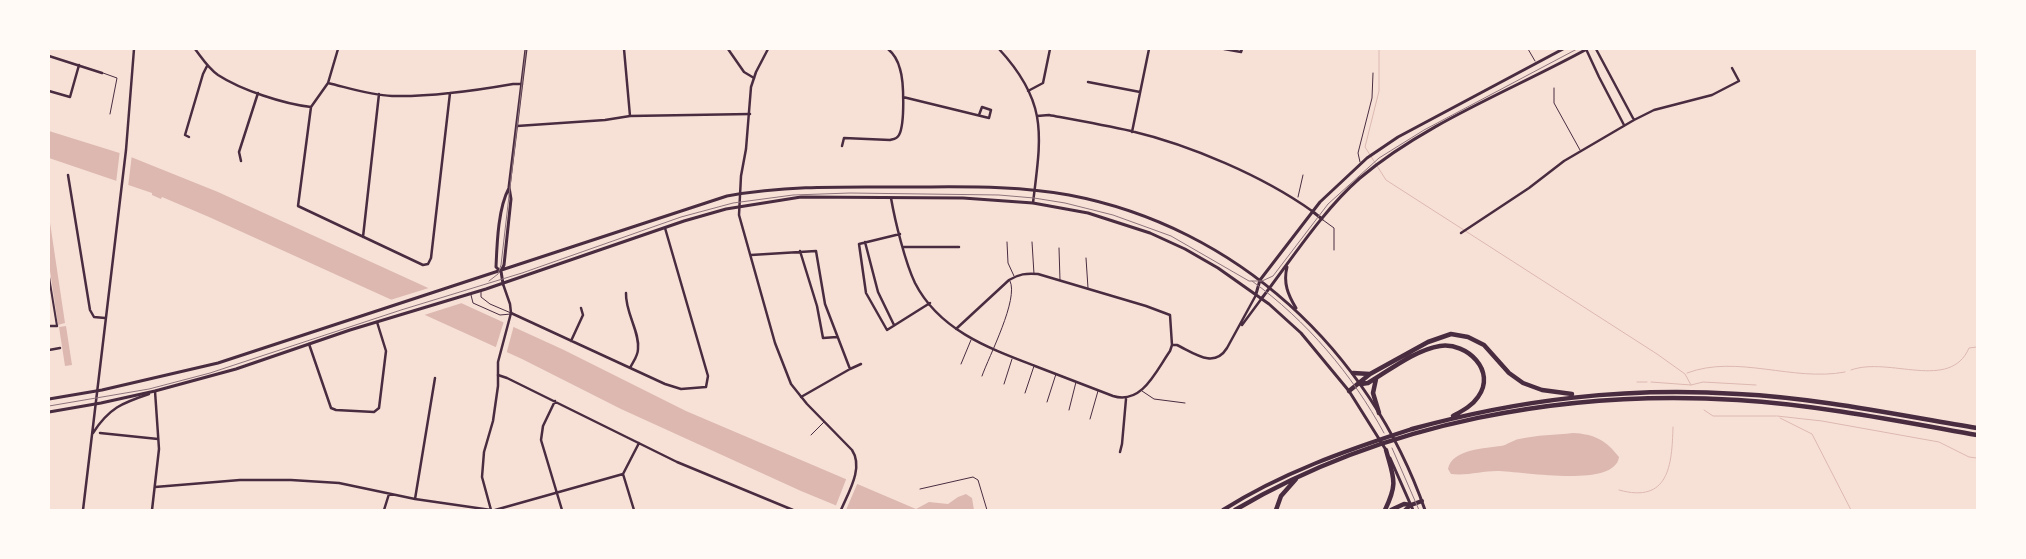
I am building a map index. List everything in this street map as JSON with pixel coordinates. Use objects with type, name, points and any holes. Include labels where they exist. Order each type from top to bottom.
[{"type":"highway","points":[[1349,391],[1361,384],[1370,374],[1433,339],[1451,334],[1468,337],[1484,345],[1509,372],[1523,383],[1552,393],[1583,396]]},
{"type":"highway","points":[[1361,384],[1376,379],[1432,348],[1452,346],[1467,351],[1478,361],[1482,369],[1482,387],[1478,398],[1467,408],[1448,419]]},
{"type":"highway","points":[[1353,373],[1370,374]]},
{"type":"highway","points":[[1376,379],[1373,393],[1379,413]]},
{"type":"highway","points":[[1223,510],[1290,474],[1357,447],[1412,429],[1513,405],[1583,396],[1658,391],[1739,394],[1781,398],[1977,428]]},
{"type":"highway","points":[[1234,510],[1299,477],[1360,452],[1415,434],[1514,411],[1570,403],[1643,398],[1730,400],[1790,405],[1977,434]]},
{"type":"highway","points":[[1385,510],[1395,487],[1386,450]]},
{"type":"highway","points":[[1276,510],[1284,491],[1299,477]]},
{"type":"highway","points":[[1405,510],[1412,508],[1422,501]]},
{"type":"highway","points":[[1391,510],[1404,504],[1412,508]]},
{"type":"main road","points":[[500,271],[504,265],[511,199],[509,187],[526,49]]},
{"type":"main road","points":[[1256,294],[1260,280],[1312,211],[1367,158],[1398,136],[1563,49]]},
{"type":"main road","points":[[1262,298],[1322,219],[1340,198],[1373,168],[1406,145],[1450,120],[1586,49]]},
{"type":"main road","points":[[49,399],[97,392],[218,363],[702,204],[740,194],[813,186],[980,187],[1035,190],[1069,195],[1106,204],[1155,221],[1211,247],[1270,288],[1298,313],[1361,384],[1403,456],[1425,510]]},
{"type":"main road","points":[[503,284],[500,271],[496,267],[497,250],[504,198],[509,187]]},
{"type":"main road","points":[[49,412],[155,391],[236,369],[377,322],[503,284],[706,214],[739,206],[801,197],[978,199],[1033,203],[1088,213],[1150,233],[1179,246],[1262,298],[1301,333],[1349,391],[1386,450],[1412,508]]},
{"type":"main road","points":[[1312,211],[1322,219]]},
{"type":"main road","points":[[1287,266],[1285,275],[1286,289],[1298,313]]},
{"type":"street","points":[[83,510],[122,187],[134,49]]},
{"type":"street","points":[[194,49],[207,66],[219,76],[258,93],[311,107]]},
{"type":"street","points":[[338,49],[328,83],[311,107],[298,206],[420,264],[428,264],[431,258],[450,93]]},
{"type":"street","points":[[624,49],[630,116]]},
{"type":"street","points":[[728,49],[744,72],[754,78]]},
{"type":"street","points":[[768,49],[754,78],[750,97],[750,114],[740,176],[739,215],[785,371],[791,384],[800,397],[854,454],[857,465],[841,510]]},
{"type":"street","points":[[842,146],[844,138],[890,140],[896,139],[900,134],[903,97],[900,67],[896,58],[888,49]]},
{"type":"street","points":[[999,49],[1019,72],[1028,90],[1037,116],[1040,140],[1033,203]]},
{"type":"street","points":[[1028,90],[1043,83],[1050,49]]},
{"type":"street","points":[[1132,132],[1149,49]]},
{"type":"street","points":[[1224,49],[1241,52],[1242,49]]},
{"type":"street","points":[[1586,49],[1624,125]]},
{"type":"street","points":[[1596,49],[1634,120]]},
{"type":"street","points":[[49,56],[102,73]]},
{"type":"street","points":[[49,91],[70,97],[79,65]]},
{"type":"street","points":[[189,137],[185,135],[207,66]]},
{"type":"street","points":[[1461,233],[1530,188],[1564,161],[1624,125],[1654,110],[1712,96],[1739,81],[1732,68]]},
{"type":"street","points":[[1088,82],[1140,92]]},
{"type":"street","points":[[328,83],[379,94],[412,96],[522,84]]},
{"type":"street","points":[[240,161],[239,152],[258,93]]},
{"type":"street","points":[[363,237],[379,94]]},
{"type":"street","points":[[903,97],[989,118],[991,110],[982,107],[980,115]]},
{"type":"street","points":[[517,126],[597,121],[630,116],[750,114]]},
{"type":"street","points":[[1037,116],[1049,114],[1168,142],[1266,183],[1312,211]]},
{"type":"street","points":[[68,175],[90,310],[94,317],[106,318]]},
{"type":"street","points":[[891,198],[916,284],[945,320],[956,329],[971,340],[1012,358],[1126,399],[1141,391],[1170,351],[1172,344],[1170,314],[1060,280],[1024,273],[1009,280],[956,329]]},
{"type":"street","points":[[511,313],[675,388],[706,388],[708,376],[665,228]]},
{"type":"street","points":[[900,234],[859,244],[866,293],[887,330],[930,303]]},
{"type":"street","points":[[865,242],[878,292],[894,325]]},
{"type":"street","points":[[904,246],[959,247]]},
{"type":"street","points":[[751,255],[816,251],[824,304],[850,369]]},
{"type":"street","points":[[800,252],[817,306],[824,338],[837,337]]},
{"type":"street","points":[[49,276],[57,326],[49,326]]},
{"type":"street","points":[[155,487],[240,480],[291,480],[350,484],[415,499],[491,510],[482,476],[484,452],[493,421],[500,354],[511,313],[503,284]]},
{"type":"street","points":[[626,293],[626,302],[638,344],[637,353],[630,368]]},
{"type":"street","points":[[1172,344],[1177,344],[1210,359],[1216,359],[1224,354],[1256,294]]},
{"type":"street","points":[[1239,328],[1262,298]]},
{"type":"street","points":[[571,341],[583,315],[582,308]]},
{"type":"street","points":[[309,344],[331,408],[336,410],[374,412],[378,408],[386,351],[377,322]]},
{"type":"street","points":[[49,350],[60,348]]},
{"type":"street","points":[[800,397],[861,364]]},
{"type":"street","points":[[498,375],[718,480],[793,510]]},
{"type":"street","points":[[415,499],[435,378]]},
{"type":"street","points":[[92,435],[103,417],[115,407],[155,391],[158,440],[152,510]]},
{"type":"street","points":[[1120,452],[1125,422],[1126,399]]},
{"type":"street","points":[[555,401],[543,426],[541,440],[562,510]]},
{"type":"street","points":[[100,433],[158,440]]},
{"type":"street","points":[[634,510],[623,474],[639,443]]},
{"type":"street","points":[[495,510],[623,474]]},
{"type":"street","points":[[384,510],[389,494]]},
{"type":"lane","points":[[1528,49],[1536,63]]},
{"type":"lane","points":[[1361,163],[1358,153],[1372,98],[1373,72]]},
{"type":"lane","points":[[102,73],[117,78],[110,114]]},
{"type":"lane","points":[[1554,88],[1554,103],[1581,151]]},
{"type":"lane","points":[[1298,197],[1303,175]]},
{"type":"lane","points":[[1322,219],[1334,228],[1334,250]]},
{"type":"lane","points":[[1007,242],[1008,263],[1014,277]]},
{"type":"lane","points":[[1032,242],[1034,274]]},
{"type":"lane","points":[[1059,248],[1060,280]]},
{"type":"lane","points":[[1086,258],[1088,288]]},
{"type":"lane","points":[[982,376],[1010,307],[1012,286],[1009,280]]},
{"type":"lane","points":[[482,290],[481,294],[485,301],[511,313]]},
{"type":"lane","points":[[471,294],[473,303],[500,315],[511,313]]},
{"type":"lane","points":[[961,364],[971,340]]},
{"type":"lane","points":[[1004,384],[1012,358]]},
{"type":"lane","points":[[1025,393],[1034,366]]},
{"type":"lane","points":[[1047,402],[1056,374]]},
{"type":"lane","points":[[1069,410],[1076,382]]},
{"type":"lane","points":[[1090,419],[1098,390]]},
{"type":"lane","points":[[1141,391],[1154,399],[1185,403]]},
{"type":"lane","points":[[811,435],[824,422]]},
{"type":"lane","points":[[920,489],[973,477],[978,480],[987,510]]},
{"type":"shaded area","points":[[49,131],[126,155],[218,192],[564,350],[686,411],[916,509],[929,502],[948,504],[966,494],[972,498],[974,510],[847,510],[621,409],[522,359],[209,217],[162,197],[161,199],[152,195],[152,193],[49,158]]},
{"type":"shaded area","points":[[49,216],[65,323],[58,325],[49,264]]},
{"type":"shaded area","points":[[66,326],[72,365],[65,366],[59,327]]},
{"type":"shaded area","points":[[1573,433],[1599,439],[1609,446],[1619,457],[1614,467],[1601,473],[1565,476],[1497,471],[1451,474],[1448,469],[1451,462],[1463,453],[1501,446],[1526,438]]},
{"type":"pier","points":[[120,150],[132,154],[128,187],[116,183]]},
{"type":"pier","points":[[432,287],[465,302],[421,316],[387,301]]},
{"type":"pier","points":[[504,321],[514,325],[506,355],[495,350]]},
{"type":"pier","points":[[847,477],[858,482],[846,510],[841,510],[835,508]]},
{"type":"waterway","points":[[1379,49],[1379,91],[1365,147],[1386,180],[1657,354],[1685,374],[1691,385]]},
{"type":"waterway","points":[[1851,370],[1866,367],[1883,367],[1933,371],[1948,368],[1960,361],[1969,348],[1977,347]]},
{"type":"waterway","points":[[1687,373],[1725,366],[1805,374],[1845,372]]},
{"type":"waterway","points":[[1637,382],[1647,382]]},
{"type":"waterway","points":[[1651,382],[1691,385],[1703,382],[1756,385]]},
{"type":"waterway","points":[[1704,410],[1713,416],[1776,416]]},
{"type":"waterway","points":[[1777,416],[1822,421],[1939,442],[1969,457],[1977,458]]},
{"type":"waterway","points":[[1780,418],[1812,434],[1851,510]]},
{"type":"waterway","points":[[1619,490],[1636,493],[1648,491],[1658,486],[1669,467],[1673,427]]},
{"type":"tram line","points":[[489,281],[498,274],[501,265],[526,49]]},
{"type":"tram line","points":[[49,406],[149,389],[210,373],[401,310],[522,273],[681,217],[733,203],[793,195],[850,193],[999,195],[1065,203],[1113,215],[1171,236],[1249,281],[1262,281],[1273,276],[1328,204],[1379,158],[1424,130],[1577,49]]},
{"type":"tram line","points":[[1252,281],[1291,313],[1327,350],[1358,390],[1384,433]]},
{"type":"tram line","points":[[1392,448],[1419,510]]}]
